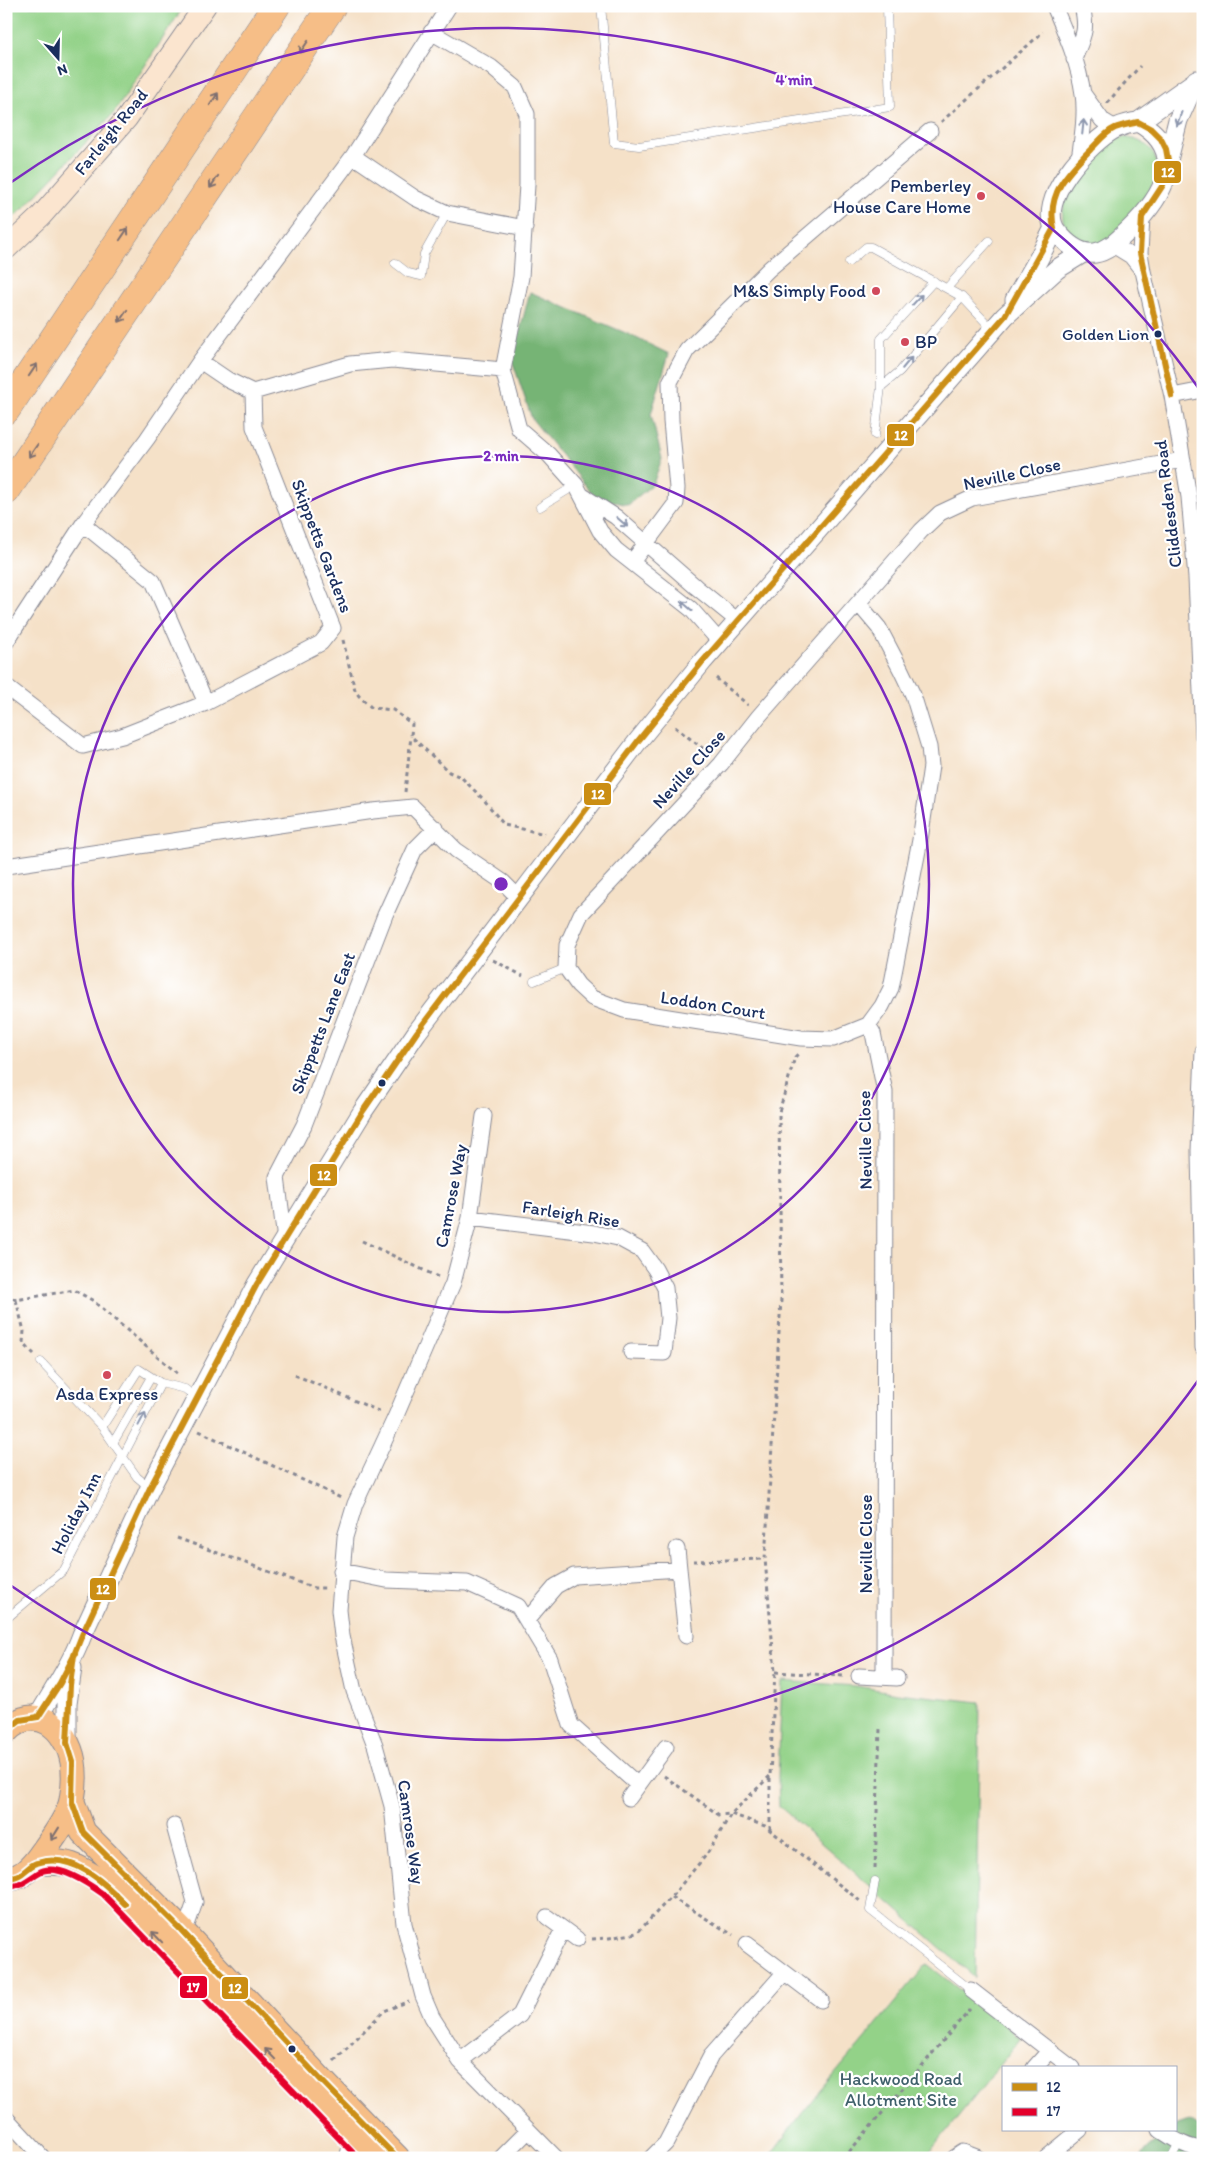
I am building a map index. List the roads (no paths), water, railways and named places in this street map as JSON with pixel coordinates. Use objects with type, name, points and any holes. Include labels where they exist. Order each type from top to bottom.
[{"type":"highway","points":[[6,410],[276,6]]},
{"type":"highway","points":[[6,491],[332,6]]},
{"type":"main road","name":"Farleigh Road","points":[[6,249],[40,216],[127,118],[205,6]]},
{"type":"main road","points":[[6,1731],[13,1724],[24,1719],[38,1717],[57,1730],[67,1744],[73,1762],[72,1802],[83,1832],[181,1930],[396,2158]]},
{"type":"main road","points":[[6,1878],[12,1879],[35,1863],[61,1825],[72,1802]]},
{"type":"main road","points":[[35,1863],[63,1862],[78,1867],[109,1887],[350,2149],[370,2158]]},
{"type":"street","points":[[6,642],[83,524],[147,440],[200,361],[352,156],[449,6]]},
{"type":"street","points":[[1054,6],[1074,59],[1083,94],[1084,116],[1079,159]]},
{"type":"street","points":[[1074,59],[1085,32],[1086,22],[1082,6]]},
{"type":"street","points":[[431,32],[491,67],[515,87],[527,114],[528,153],[521,277],[503,370],[519,429],[549,455],[579,490],[616,517],[738,621]]},
{"type":"street","points":[[1138,122],[1151,129],[1161,139],[1166,149],[1168,171],[1163,185],[1142,217],[1113,245],[1106,250],[1095,253],[1083,253],[1064,242],[1054,228],[1051,215],[1054,199],[1066,174],[1079,159],[1115,128],[1138,122],[1199,77]]},
{"type":"street","points":[[1168,160],[1178,120],[1199,77]]},
{"type":"street","points":[[1083,94],[1102,120],[1115,128]]},
{"type":"street","points":[[632,562],[676,503],[677,488],[671,420],[670,382],[687,350],[769,269],[930,131]]},
{"type":"street","points":[[352,156],[415,198],[447,213],[525,228]]},
{"type":"street","name":"Cliddesden Road","points":[[1142,217],[1140,253],[1143,271],[1172,396],[1183,460],[1196,578],[1203,737]]},
{"type":"street","points":[[999,323],[1040,258],[1054,228]]},
{"type":"street","points":[[1113,245],[1131,256],[1143,271]]},
{"type":"street","points":[[38,1717],[60,1683],[150,1488],[257,1284],[384,1079],[638,741],[720,642],[999,323],[1057,269],[1083,253]]},
{"type":"street","points":[[200,361],[228,380],[254,392],[350,364],[392,360],[503,370]]},
{"type":"street","points":[[1172,396],[1203,390]]},
{"type":"street","name":"Skippetts Gardens","points":[[6,687],[83,746],[122,736],[206,703],[321,643],[333,628],[254,427],[254,392]]},
{"type":"street","name":"Neville Close","points":[[566,968],[566,945],[581,914],[721,764],[759,716],[921,531],[940,513],[972,498],[1183,460]]},
{"type":"street","points":[[579,490],[600,531],[616,550],[691,609],[720,642]]},
{"type":"street","points":[[83,524],[153,581],[206,703]]},
{"type":"street","points":[[858,603],[879,628],[901,670],[912,695],[929,747],[932,766],[920,840],[891,988],[882,1006],[868,1025]]},
{"type":"street","points":[[6,866],[413,807],[456,850],[503,882],[519,898]]},
{"type":"street","name":"Skippetts Lane East","points":[[285,1240],[277,1177],[304,1126],[385,915],[415,849],[436,828]]},
{"type":"street","name":"Loddon Court","points":[[566,968],[578,985],[592,998],[624,1010],[801,1038],[833,1039],[868,1025]]},
{"type":"street","name":"Neville Close","points":[[859,1676],[890,1678],[886,1092],[872,1033],[868,1025]]},
{"type":"street","points":[[1203,1051],[1201,1152],[1203,1348]]},
{"type":"street","name":"Camrose Way","points":[[484,1116],[470,1218],[452,1284],[395,1418],[355,1504],[345,1537],[339,1610],[342,1636],[354,1691],[375,1745],[392,1806],[404,1924],[423,1996],[432,2017],[460,2061],[556,2158]]},
{"type":"street","name":"Farleigh Rise","points":[[470,1218],[594,1233],[618,1238],[642,1251],[655,1269],[665,1288],[668,1302],[667,1327],[664,1354],[631,1352]]},
{"type":"street","points":[[527,1620],[556,1586],[574,1576],[678,1560],[686,1636]]},
{"type":"street","points":[[341,1571],[386,1580],[467,1583],[518,1606],[550,1659],[572,1724],[638,1785]]},
{"type":"street","points":[[67,1744],[67,1704],[74,1655]]},
{"type":"street","points":[[629,1798],[666,1747]]},
{"type":"street","points":[[174,1826],[195,1902],[188,1922],[181,1930]]},
{"type":"street","points":[[546,1917],[577,1939]]},
{"type":"street","points":[[460,2061],[520,2015],[563,1929]]},
{"type":"street","points":[[747,1944],[821,2000]]},
{"type":"street","points":[[650,2158],[666,2143],[710,2056],[784,1973]]},
{"type":"street","points":[[976,1994],[1070,2066]]},
{"type":"street","points":[[1036,2066],[1050,2050]]},
{"type":"street","points":[[6,2118],[43,2158]]},
{"type":"street","points":[[501,2158],[528,2131]]},
{"type":"street","points":[[1046,2158],[1078,2132]]},
{"type":"street","points":[[1163,2132],[1194,2148],[1203,2149]]},
{"type":"street","points":[[954,2158],[963,2152],[979,2158]]},
{"type":"lane","points":[[601,6],[614,143],[639,146],[890,107],[887,6]]},
{"type":"lane","points":[[395,263],[408,273],[421,276],[424,254],[447,213]]},
{"type":"lane","points":[[947,288],[989,241]]},
{"type":"lane","points":[[849,262],[866,247],[871,247],[947,288],[999,323]]},
{"type":"lane","points":[[875,435],[881,387],[881,339],[934,282]]},
{"type":"lane","points":[[881,387],[900,371],[962,297]]},
{"type":"lane","points":[[540,507],[579,490]]},
{"type":"lane","points":[[534,981],[566,968]]},
{"type":"lane","points":[[41,1362],[102,1428],[137,1477],[150,1488]]},
{"type":"lane","points":[[102,1428],[139,1369],[161,1383],[185,1389],[197,1398]]},
{"type":"lane","points":[[113,1443],[151,1376]]},
{"type":"lane","name":"Holiday Inn","points":[[6,1618],[64,1570],[161,1383]]},
{"type":"lane","points":[[874,1881],[870,1910],[976,1994]]},
{"type":"lane","points":[[1171,2158],[1180,2142]]},
{"type":"place","name":"Pemberley House Care Home","points":[[981,196]]},
{"type":"place","name":"M&S Simply Food","points":[[876,291]]},
{"type":"place","name":"Golden Lion","points":[[1158,334]]},
{"type":"place","name":"BP","points":[[905,342]]},
{"type":"place","name":"Asda Express","points":[[107,1375]]},
{"type":"park label","name":"Hackwood Road Allotment Site","points":[[901,2089]]}]
